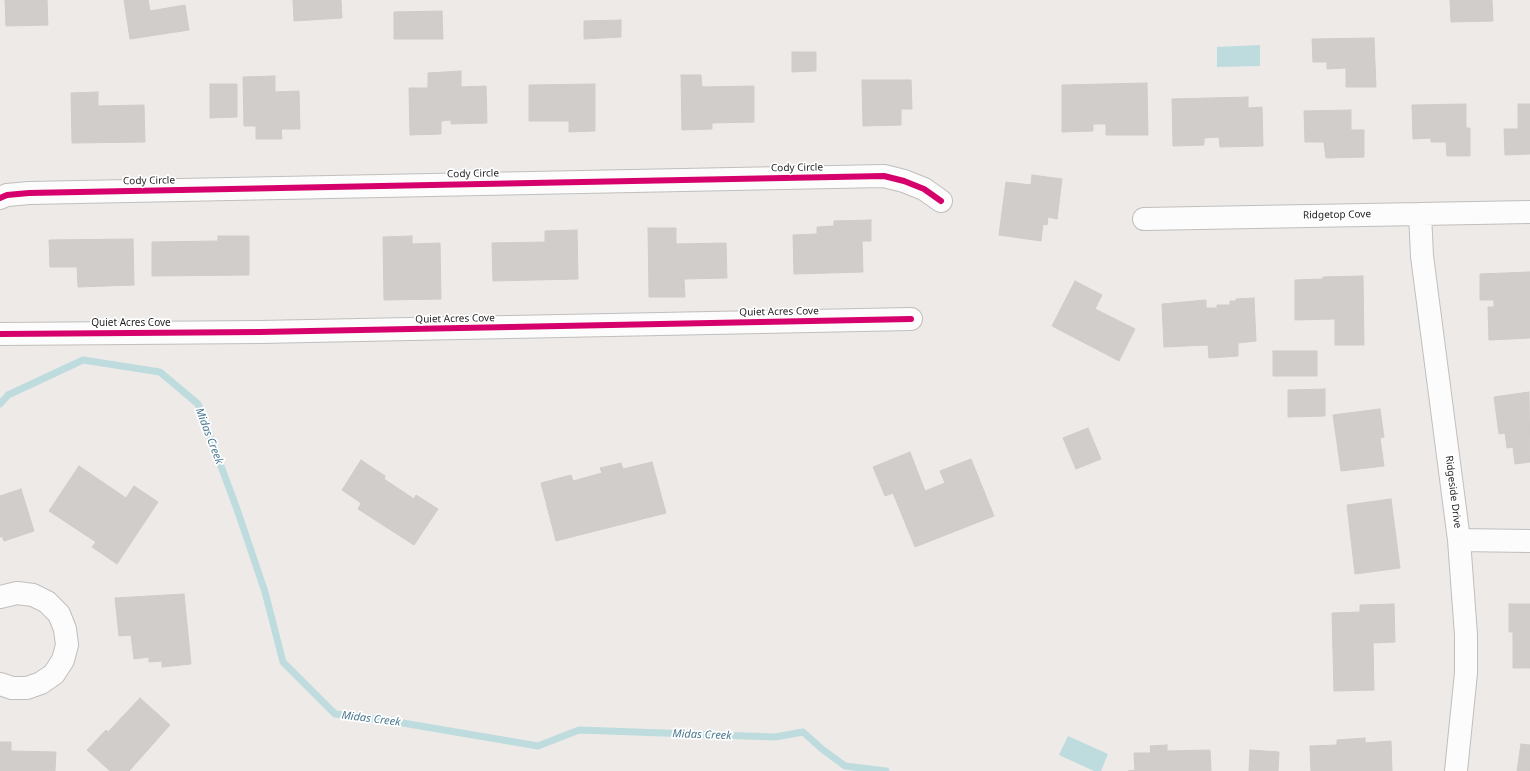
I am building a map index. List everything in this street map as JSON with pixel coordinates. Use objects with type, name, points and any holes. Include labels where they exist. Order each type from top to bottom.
[{"type":"street","name":"Cody Circle","points":[[0,198],[7,195],[29,193],[884,176],[911,183],[924,189],[941,201]]},
{"type":"street","name":"Ridgetop Cove","points":[[1144,219],[1530,212]]},
{"type":"street","name":"Ridgeside Drive","points":[[1420,214],[1422,256],[1459,540],[1466,635],[1466,673],[1456,771]]},
{"type":"street","name":"Quiet Acres Cove","points":[[0,334],[260,332],[911,319]]},
{"type":"street","points":[[1459,540],[1530,541]]},
{"type":"street","points":[[0,597],[17,593],[33,595],[48,602],[61,619],[66,629],[67,645],[63,660],[54,674],[41,683],[27,688],[12,688],[0,684]]},
{"type":"water","points":[[1260,45],[1260,66],[1217,67],[1217,47]]},
{"type":"water","points":[[1068,736],[1108,754],[1101,771],[1094,771],[1059,755]]},
{"type":"building","points":[[5,0],[47,0],[48,25],[6,26]]},
{"type":"building","points":[[124,0],[148,0],[150,11],[185,5],[189,30],[130,39]]},
{"type":"building","points":[[293,0],[341,0],[342,18],[294,21]]},
{"type":"building","points":[[1450,0],[1492,0],[1493,21],[1451,22]]},
{"type":"building","points":[[442,11],[443,39],[394,39],[394,12]]},
{"type":"building","points":[[621,20],[621,37],[584,39],[584,21]]},
{"type":"building","points":[[1374,38],[1376,87],[1346,87],[1346,68],[1327,69],[1327,62],[1313,62],[1312,39]]},
{"type":"building","points":[[792,52],[816,52],[816,71],[792,72]]},
{"type":"building","points":[[461,71],[461,87],[486,86],[487,123],[451,124],[451,120],[441,121],[441,134],[410,135],[409,88],[428,88],[428,73]]},
{"type":"building","points":[[681,75],[701,75],[702,87],[754,86],[754,122],[712,123],[712,129],[682,130]]},
{"type":"building","points":[[275,76],[275,92],[299,91],[300,129],[281,129],[282,139],[256,139],[256,126],[244,126],[243,77]]},
{"type":"building","points":[[862,80],[911,80],[912,109],[901,109],[901,125],[863,126]]},
{"type":"building","points":[[1147,83],[1148,135],[1106,135],[1106,124],[1093,124],[1093,131],[1062,132],[1062,85]]},
{"type":"building","points":[[210,84],[237,84],[237,117],[210,118]]},
{"type":"building","points":[[595,84],[595,131],[569,132],[569,121],[529,121],[529,85]]},
{"type":"building","points":[[98,92],[98,106],[144,105],[145,142],[72,143],[71,93]]},
{"type":"building","points":[[1248,97],[1248,108],[1262,107],[1263,146],[1220,147],[1219,137],[1204,138],[1204,145],[1173,146],[1172,99]]},
{"type":"building","points":[[1466,104],[1466,128],[1470,128],[1470,156],[1447,156],[1446,142],[1431,142],[1431,138],[1413,139],[1412,105]]},
{"type":"building","points":[[1518,104],[1530,104],[1530,154],[1505,155],[1504,129],[1518,129]]},
{"type":"building","points":[[1351,110],[1351,130],[1364,130],[1364,157],[1326,158],[1324,142],[1305,142],[1304,111]]},
{"type":"building","points":[[1032,175],[1062,179],[1057,219],[1048,217],[1047,225],[1043,224],[1041,241],[999,235],[1006,182],[1031,185]]},
{"type":"building","points":[[871,220],[871,241],[862,241],[863,272],[794,274],[793,235],[817,234],[817,227],[834,226],[834,221]]},
{"type":"building","points":[[648,228],[676,228],[676,244],[726,243],[727,278],[684,279],[685,297],[649,297]]},
{"type":"building","points":[[577,230],[578,279],[493,281],[492,243],[545,242],[545,231]]},
{"type":"building","points":[[218,236],[249,236],[249,275],[152,276],[152,242],[218,241]]},
{"type":"building","points":[[412,236],[412,244],[440,243],[441,299],[384,300],[383,237]]},
{"type":"building","points":[[133,239],[134,285],[78,287],[77,267],[50,267],[49,240]]},
{"type":"building","points":[[1530,272],[1530,338],[1489,340],[1488,307],[1494,307],[1494,300],[1480,300],[1480,274]]},
{"type":"building","points":[[1363,276],[1364,345],[1335,345],[1335,319],[1295,320],[1295,280],[1323,279],[1323,277]]},
{"type":"building","points":[[1075,281],[1102,295],[1095,309],[1135,329],[1119,361],[1052,326]]},
{"type":"building","points":[[1254,298],[1256,341],[1238,343],[1238,356],[1209,358],[1208,345],[1164,347],[1162,304],[1206,300],[1206,308],[1217,308],[1217,305],[1230,305],[1230,301],[1236,301],[1236,299]]},
{"type":"building","points":[[1273,351],[1317,351],[1317,376],[1273,376]]},
{"type":"building","points":[[1325,389],[1325,416],[1288,417],[1288,390]]},
{"type":"building","points":[[1529,392],[1530,462],[1515,464],[1513,447],[1507,448],[1505,433],[1499,434],[1494,397]]},
{"type":"building","points":[[1380,409],[1384,437],[1380,438],[1384,466],[1341,471],[1333,415]]},
{"type":"building","points":[[1088,428],[1101,459],[1076,469],[1063,438]]},
{"type":"building","points":[[910,452],[925,491],[945,483],[940,471],[971,459],[994,516],[915,547],[893,493],[885,496],[873,467]]},
{"type":"building","points":[[361,460],[385,476],[384,479],[414,499],[416,495],[438,509],[414,545],[358,509],[361,503],[342,490]]},
{"type":"building","points":[[652,462],[666,513],[556,541],[541,483],[571,475],[573,481],[602,473],[600,468],[621,463],[623,469]]},
{"type":"building","points":[[79,466],[126,498],[134,486],[158,502],[117,564],[92,547],[96,542],[49,511]]},
{"type":"building","points":[[21,489],[34,531],[4,541],[2,536],[0,537],[0,496]]},
{"type":"building","points":[[1391,499],[1400,568],[1355,574],[1347,505]]},
{"type":"building","points":[[184,594],[191,664],[162,667],[162,661],[149,662],[149,657],[134,659],[131,635],[119,636],[115,598]]},
{"type":"building","points":[[1394,604],[1395,642],[1373,643],[1374,690],[1334,691],[1332,613],[1360,612],[1360,605]]},
{"type":"building","points":[[1509,604],[1530,604],[1530,668],[1513,668],[1513,632],[1509,632]]},
{"type":"building","points":[[140,698],[170,725],[129,771],[110,771],[87,750],[106,730],[108,732]]},
{"type":"building","points":[[1365,738],[1365,743],[1391,741],[1392,771],[1311,771],[1310,746],[1337,745],[1337,740]]},
{"type":"building","points":[[0,742],[11,742],[11,751],[56,752],[55,771],[0,771]]},
{"type":"building","points":[[1521,744],[1530,745],[1530,771],[1517,771]]},
{"type":"building","points":[[1167,745],[1167,751],[1210,750],[1211,771],[1128,771],[1135,770],[1134,753],[1151,753],[1150,746]]},
{"type":"building","points":[[1250,750],[1279,752],[1278,771],[1249,771]]},
{"type":"waterway","name":"Midas Creek","points":[[0,404],[8,395],[83,360],[160,372],[198,404],[238,512],[265,592],[283,662],[335,714],[385,720],[538,746],[579,730],[775,737],[803,732],[822,749],[845,766],[886,771]]},
{"type":"cycle path","points":[[0,198],[7,195],[29,193],[884,176],[904,181],[924,189],[941,201]]},
{"type":"cycle path","points":[[0,334],[260,332],[911,319]]}]
